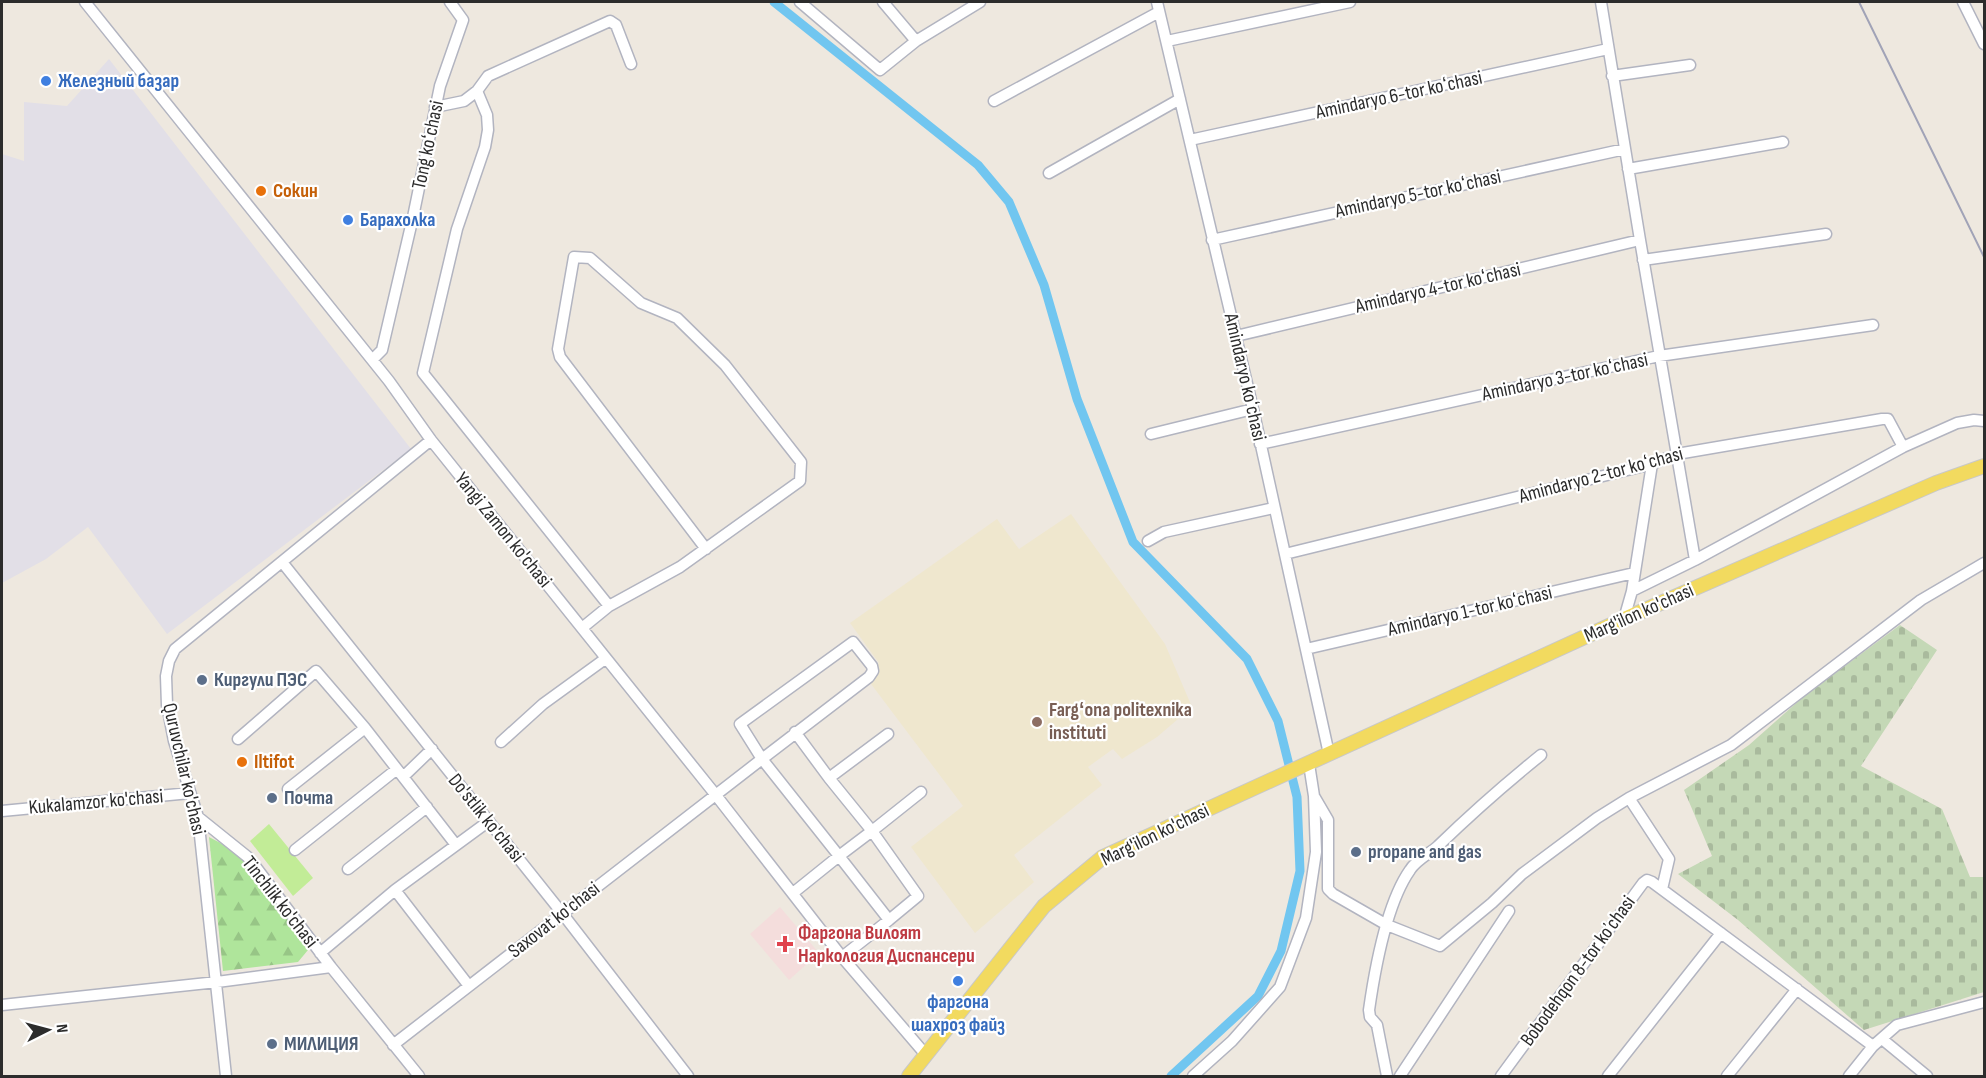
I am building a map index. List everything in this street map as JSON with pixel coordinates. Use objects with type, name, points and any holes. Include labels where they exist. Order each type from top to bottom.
[{"type":"main road","name":"Marg'ilon ko'chasi","points":[[909,1077],[1044,906],[1103,857],[1624,619],[1894,501],[1982,467]]},
{"type":"street","name":"Yangi Zamon ko'chasi","points":[[85,2],[372,360],[431,440],[715,794],[842,957],[926,1055]]},
{"type":"street","name":"Tong koʻchasi","points":[[372,360],[382,350],[440,86],[463,20],[450,2]]},
{"type":"street","points":[[800,2],[880,70],[916,40],[980,2]]},
{"type":"street","points":[[883,2],[916,40]]},
{"type":"street","points":[[1167,41],[1350,2]]},
{"type":"street","points":[[1601,2],[1695,560]]},
{"type":"street","points":[[1963,2],[1984,44]]},
{"type":"street","points":[[994,100],[1158,7]]},
{"type":"street","name":"Amindaryo koʻchasi","points":[[1158,7],[1253,409],[1329,754]]},
{"type":"street","points":[[435,107],[464,101],[477,92],[489,76],[610,21],[616,25],[631,64]]},
{"type":"street","name":"Amindaryo 6-tor koʻchasi","points":[[1190,140],[1608,49]]},
{"type":"street","points":[[1612,76],[1690,65]]},
{"type":"street","points":[[477,92],[487,115],[488,130],[485,147],[457,229],[423,373],[609,606]]},
{"type":"street","points":[[1049,173],[1180,99]]},
{"type":"street","points":[[1628,169],[1783,142]]},
{"type":"street","name":"Amindaryo 5-tor koʻchasi","points":[[1212,240],[1625,149]]},
{"type":"street","points":[[1643,260],[1826,234]]},
{"type":"street","name":"Amindaryo 4-tor koʻchasi","points":[[1236,336],[1640,240]]},
{"type":"street","points":[[582,628],[609,606],[680,567],[706,549],[800,481],[801,462],[725,365],[677,318],[641,303],[590,258],[574,257],[558,349],[560,357],[706,549]]},
{"type":"street","name":"Amindaryo 3-tor koʻchasi","points":[[1260,444],[1659,356],[1873,324]]},
{"type":"street","points":[[1151,434],[1253,409]]},
{"type":"street","name":"Amindaryo 2-tor koʻchasi","points":[[1285,554],[1652,464],[1677,454],[1882,419],[1888,419],[1892,423],[1903,447]]},
{"type":"street","points":[[1632,591],[1695,560],[1903,447],[1957,423],[1984,421]]},
{"type":"street","name":"Quruvchilar ko'chasi","points":[[226,1077],[198,817],[174,741],[167,705],[166,676],[169,661],[176,649],[431,440]]},
{"type":"street","points":[[1624,619],[1632,591],[1652,464]]},
{"type":"street","points":[[1148,541],[1164,532],[1274,508]]},
{"type":"street","name":"Do'stlik ko'chasi","points":[[282,562],[562,913],[687,1077]]},
{"type":"street","points":[[1305,766],[1314,796],[1328,820],[1328,889],[1387,925],[1440,946],[1492,903],[1522,874],[1597,818],[1629,798],[1731,745],[1921,600],[1984,563]]},
{"type":"street","name":"Amindaryo 1-tor koʻchasi","points":[[1306,649],[1634,573]]},
{"type":"street","name":"Saxovat ko'chasi","points":[[393,1045],[762,759],[795,732],[868,678],[873,671],[872,666],[853,642],[740,724],[762,759]]},
{"type":"street","points":[[501,742],[543,704],[605,658]]},
{"type":"street","points":[[238,739],[316,671],[365,728],[456,845]]},
{"type":"street","points":[[288,789],[365,728]]},
{"type":"street","points":[[795,732],[872,831],[918,896],[842,957]]},
{"type":"street","points":[[829,778],[888,734]]},
{"type":"street","points":[[295,850],[432,749]]},
{"type":"street","points":[[1387,1077],[1377,1025],[1370,1017],[1369,1010],[1387,925],[1398,890],[1411,867],[1432,851],[1495,791],[1541,755]]},
{"type":"street","points":[[762,759],[889,920]]},
{"type":"street","points":[[793,893],[921,792]]},
{"type":"street","name":"Kukalamzor ko'chasi","points":[[2,811],[190,793]]},
{"type":"street","points":[[1193,1077],[1232,1041],[1280,987],[1306,918],[1316,852],[1314,796]]},
{"type":"street","points":[[1629,798],[1669,859],[1662,889],[1797,989],[1927,1077]]},
{"type":"street","points":[[348,869],[427,807]]},
{"type":"street","name":"Tinchlik ko'chasi","points":[[198,817],[249,858],[320,953],[419,1077]]},
{"type":"street","points":[[320,953],[395,890],[489,821]]},
{"type":"street","name":"Bobodehqon 8-tor koʼchasi","points":[[1501,1077],[1643,883],[1647,880],[1662,889]]},
{"type":"street","points":[[395,890],[469,986]]},
{"type":"street","points":[[1400,1077],[1509,911]]},
{"type":"street","points":[[1608,1077],[1721,933]]},
{"type":"street","name":"Tinchlik ko'chasi","points":[[2,1005],[217,982],[331,967]]},
{"type":"street","points":[[1727,1077],[1797,989]]},
{"type":"street","points":[[1849,1077],[1877,1042],[1897,1025],[1984,1002]]},
{"type":"shaded area","points":[[109,59],[411,449],[167,634],[88,527],[46,559],[2,583],[2,154],[24,161],[24,102],[67,106]]},
{"type":"shaded area","name":"Fargʻona politexnika instituti","points":[[1071,514],[1165,644],[1192,707],[1157,737],[1122,759],[1113,749],[1088,767],[1102,785],[1014,855],[1034,882],[975,933],[911,847],[963,806],[865,676],[879,663],[850,623],[997,519],[1019,549]]},
{"type":"shaded area","name":"Фаргона Вилоят Наркология Диспансери","points":[[780,907],[819,953],[789,980],[750,934]]},
{"type":"green space","points":[[1900,625],[1937,650],[1861,766],[1942,809],[1970,877],[1984,877],[1984,992],[1864,1030],[1738,920],[1678,874],[1712,856],[1684,790],[1749,745],[1803,697]]},
{"type":"green space","points":[[269,824],[313,878],[293,896],[250,841]]},
{"type":"green space","points":[[209,837],[247,857],[313,944],[298,962],[223,971]]},
{"type":"waterway","points":[[774,2],[978,165],[1009,202],[1044,285],[1077,399],[1133,542],[1247,659],[1278,721],[1297,797],[1300,871],[1281,951],[1258,996],[1171,1076]]},
{"type":"railway","points":[[1859,2],[1984,257]]},
{"type":"place","name":"Железный базар","points":[[46,81]]},
{"type":"place","name":"Сокин","points":[[261,191]]},
{"type":"place","name":"Барахолка","points":[[348,220]]},
{"type":"place","name":"Киргули ПЭС","points":[[202,680]]},
{"type":"place","name":"Fargʻona politexnika instituti","points":[[1037,722]]},
{"type":"place","name":"Iltifot","points":[[242,762]]},
{"type":"place","name":"Почта","points":[[272,798]]},
{"type":"place","name":"propane and gas","points":[[1356,852]]},
{"type":"place","name":"Фаргона Вилоят Наркология Диспансери","points":[[785,944]]},
{"type":"place","name":"фаргона шахроз файз","points":[[958,981]]},
{"type":"place","name":"МИЛИЦИЯ","points":[[272,1044]]}]
